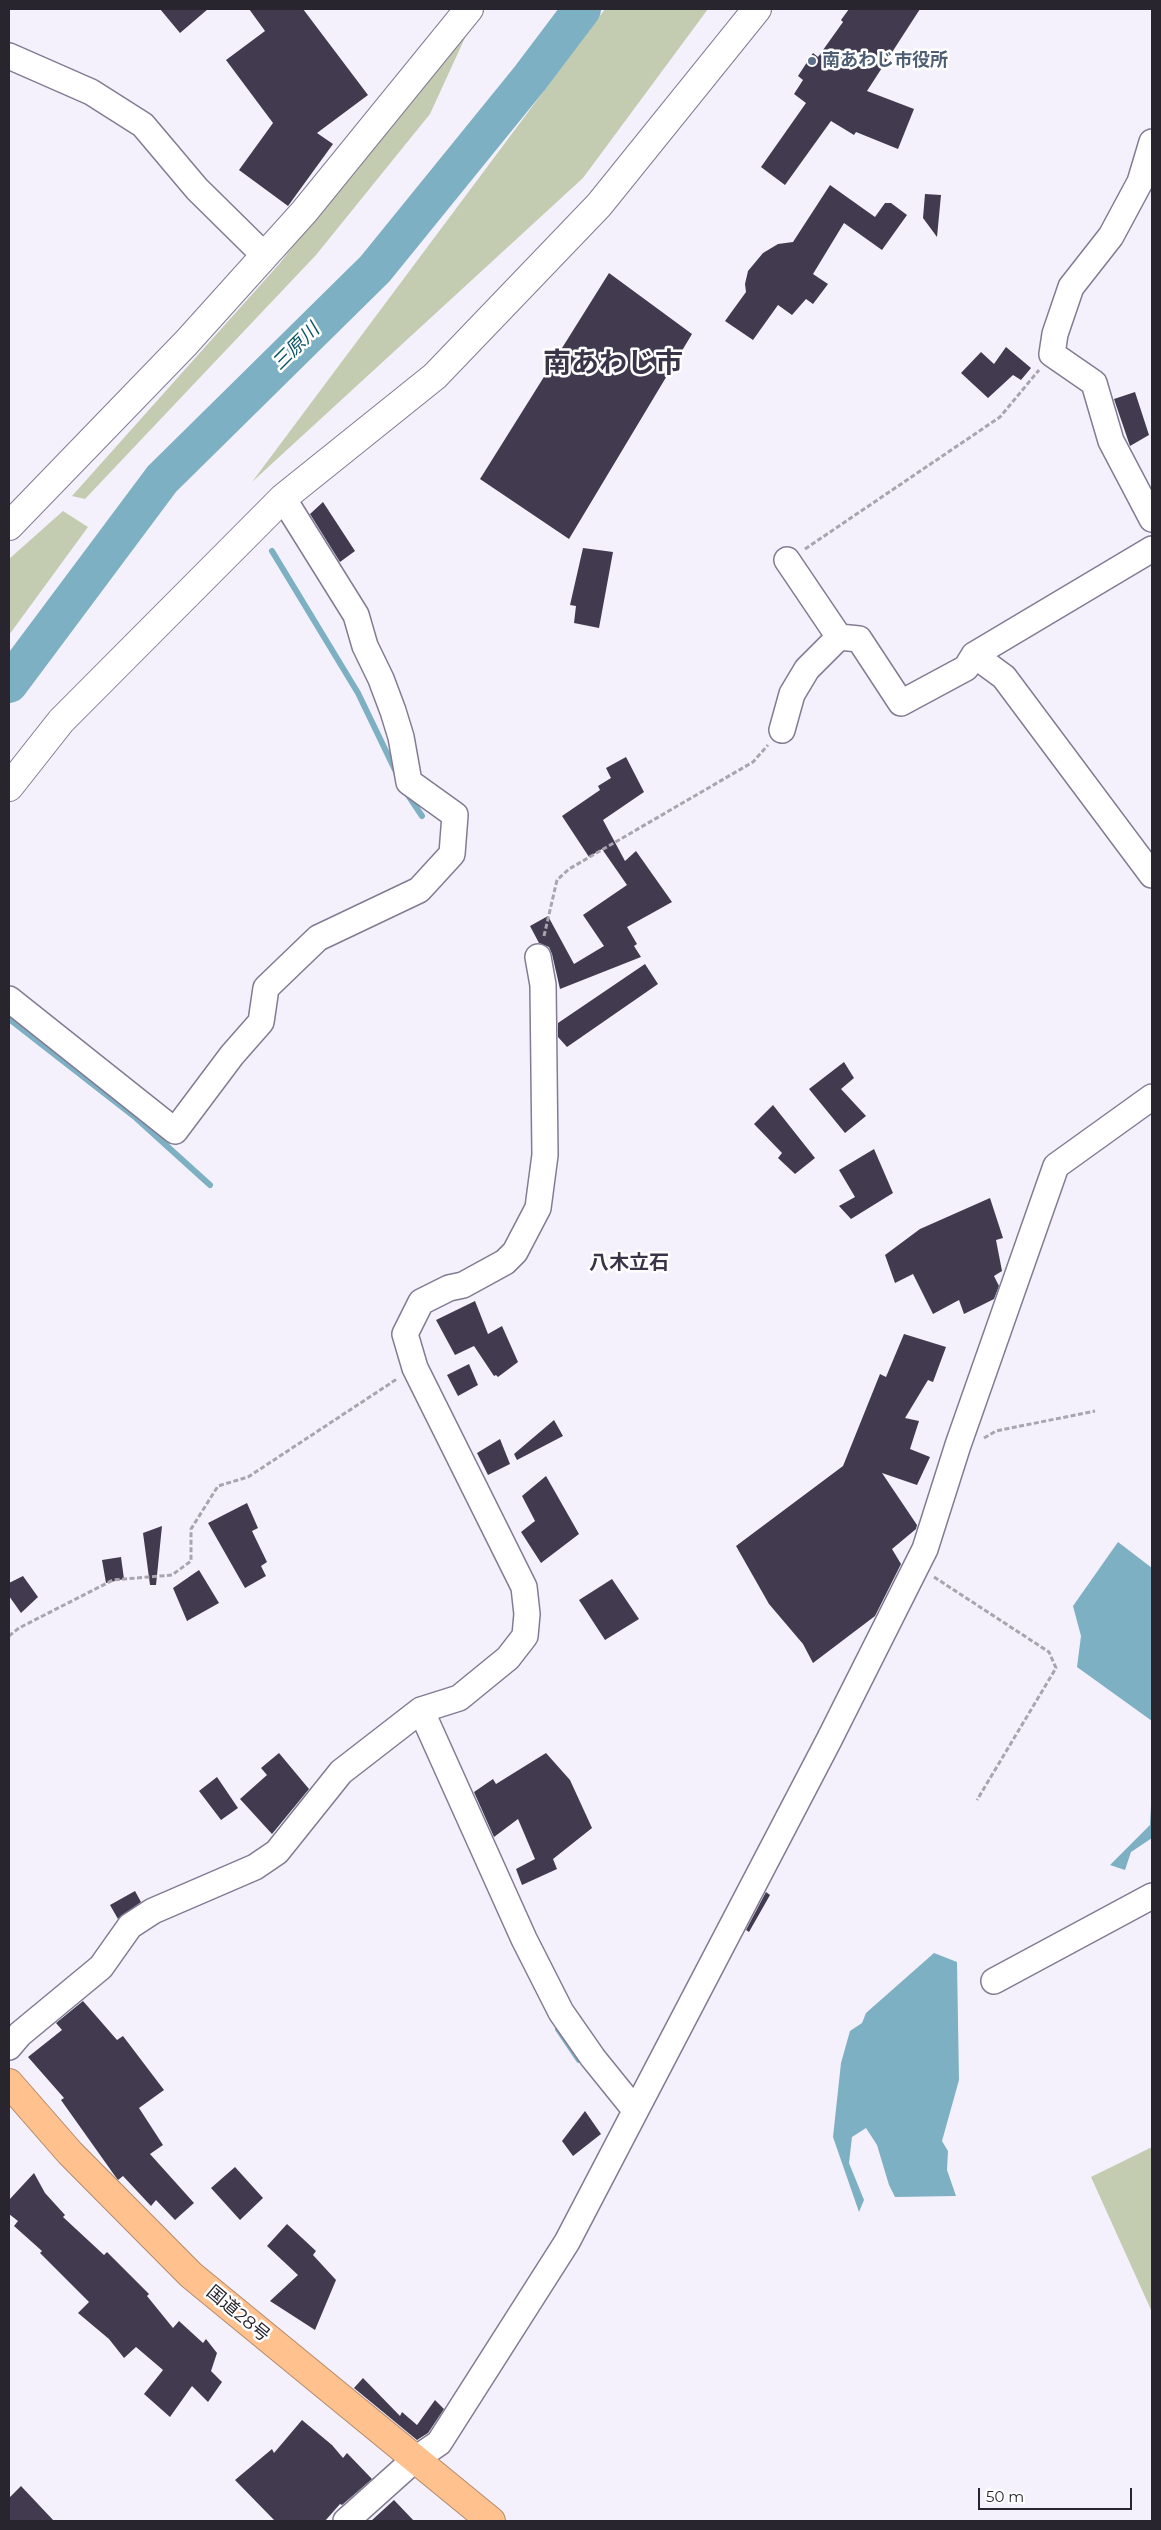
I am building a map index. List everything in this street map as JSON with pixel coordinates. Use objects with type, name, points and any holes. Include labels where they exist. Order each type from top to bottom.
[{"type":"highway","name":"国道28号","points":[[9,2083],[70,2153],[191,2275],[414,2460],[491,2521]]},
{"type":"street","points":[[9,526],[95,439],[265,256],[304,212],[469,9]]},
{"type":"street","points":[[9,787],[61,721],[283,498],[435,376],[599,206],[757,9]]},
{"type":"street","points":[[9,56],[91,92],[143,125],[197,189],[265,256]]},
{"type":"street","points":[[1152,142],[1140,182],[1112,236],[1071,287],[1055,334],[1052,354],[1094,383],[1111,441],[1152,520]]},
{"type":"street","points":[[9,999],[175,1131],[232,1055],[261,1022],[266,988],[318,938],[419,890],[452,854],[456,815],[409,782],[396,720],[381,679],[365,646],[356,614],[283,498]]},
{"type":"street","points":[[839,637],[859,639],[901,703],[966,668],[974,655],[1152,549]]},
{"type":"street","points":[[787,560],[839,637]]},
{"type":"street","points":[[782,730],[792,694],[808,669],[839,637]]},
{"type":"street","points":[[974,655],[1004,677],[1152,876]]},
{"type":"street","points":[[9,2047],[20,2034],[101,1966],[130,1926],[153,1911],[255,1867],[277,1852],[341,1772],[421,1710],[459,1698],[508,1658],[525,1636],[527,1614],[524,1587],[415,1368],[406,1334],[421,1302],[449,1288],[463,1285],[505,1262],[515,1252],[538,1208],[545,1154],[543,985],[538,957]]},
{"type":"street","points":[[346,2521],[414,2460],[439,2443],[476,2388],[567,2242],[829,1740],[926,1549],[954,1458],[1056,1166],[1152,1098]]},
{"type":"street","points":[[421,1710],[524,1940],[561,2012],[593,2058],[635,2110]]},
{"type":"street","points":[[994,1981],[1152,1896]]},
{"type":"path","points":[[787,560],[1000,417],[1052,354]]},
{"type":"path","points":[[538,957],[557,880],[569,869],[753,762],[782,730]]},
{"type":"path","points":[[9,1636],[19,1628],[113,1580],[172,1575],[190,1561],[191,1529],[218,1486],[248,1477],[415,1368]]},
{"type":"path","points":[[954,1458],[996,1431],[1095,1411]]},
{"type":"path","points":[[917,1566],[1048,1652],[1056,1668],[977,1800]]},
{"type":"green space","points":[[605,9],[708,9],[583,178],[252,482]]},
{"type":"green space","points":[[469,29],[430,114],[316,255],[85,499],[72,496],[280,263],[407,100]]},
{"type":"green space","points":[[63,511],[88,527],[9,635],[9,559]]},
{"type":"green space","points":[[1152,2147],[1152,2312],[1091,2177]]},
{"type":"water","points":[[1118,1542],[1152,1568],[1152,1721],[1077,1667],[1081,1636],[1073,1606]]},
{"type":"water","points":[[1152,1785],[1152,1838],[1131,1852],[1125,1870],[1110,1865],[1150,1825]]},
{"type":"water","points":[[934,1953],[957,1962],[959,2080],[942,2141],[948,2151],[947,2170],[956,2196],[895,2197],[889,2185],[877,2145],[866,2128],[852,2137],[849,2163],[864,2200],[859,2212],[833,2137],[841,2063],[850,2031],[862,2023],[866,2013]]},
{"type":"building","points":[[160,9],[208,9],[180,33]]},
{"type":"building","points":[[249,9],[303,9],[368,95],[317,133],[333,144],[288,206],[239,170],[273,123],[226,60],[265,31]]},
{"type":"building","points":[[849,9],[920,9],[867,91],[914,109],[898,149],[856,132],[854,135],[831,121],[785,185],[761,167],[806,103],[794,94],[803,80],[798,76],[813,53],[818,57],[843,22],[841,20]]},
{"type":"building","points":[[830,185],[875,217],[885,203],[891,203],[907,215],[882,250],[844,223],[813,274],[828,284],[813,304],[806,299],[792,315],[778,305],[753,340],[725,321],[746,292],[745,284],[748,271],[763,253],[778,244],[793,242]]},
{"type":"building","points":[[925,194],[941,195],[937,237],[923,218]]},
{"type":"building","points":[[609,273],[692,334],[569,539],[480,479]]},
{"type":"building","points":[[1006,347],[1031,368],[1021,380],[1013,375],[988,398],[961,373],[981,352],[994,364]]},
{"type":"building","points":[[1135,392],[1149,435],[1130,446],[1114,399]]},
{"type":"building","points":[[323,502],[355,551],[340,562],[310,514]]},
{"type":"building","points":[[583,548],[613,552],[599,628],[574,623],[576,606],[570,605]]},
{"type":"building","points":[[626,757],[644,792],[603,820],[625,861],[636,851],[672,902],[627,927],[637,944],[634,946],[641,957],[560,989],[549,947],[539,943],[530,926],[548,916],[574,964],[604,946],[583,915],[627,885],[602,849],[589,857],[562,816],[600,790],[598,786],[611,778],[606,768]]},
{"type":"building","points":[[645,964],[658,984],[567,1047],[558,1037],[558,1023]]},
{"type":"building","points":[[844,1062],[854,1078],[841,1089],[866,1116],[845,1133],[809,1089]]},
{"type":"building","points":[[773,1105],[815,1158],[795,1174],[778,1158],[782,1153],[754,1124]]},
{"type":"building","points":[[874,1149],[893,1193],[851,1219],[839,1206],[855,1197],[839,1170]]},
{"type":"building","points":[[990,1198],[1003,1238],[996,1240],[1002,1271],[994,1276],[999,1286],[994,1299],[964,1314],[959,1300],[933,1314],[913,1274],[895,1283],[885,1255],[920,1229]]},
{"type":"building","points":[[475,1301],[488,1334],[502,1326],[518,1362],[498,1377],[494,1376],[474,1346],[455,1355],[436,1320]]},
{"type":"building","points":[[904,1334],[946,1347],[933,1382],[928,1380],[905,1418],[919,1421],[910,1449],[930,1457],[917,1485],[882,1473],[917,1525],[916,1529],[892,1549],[901,1564],[875,1616],[813,1663],[803,1644],[769,1604],[736,1546],[843,1466],[880,1374],[886,1377]]},
{"type":"building","points":[[469,1364],[478,1385],[458,1396],[447,1375]]},
{"type":"building","points":[[554,1420],[563,1436],[517,1460],[514,1454]]},
{"type":"building","points":[[500,1439],[510,1464],[488,1475],[477,1453]]},
{"type":"building","points":[[546,1476],[579,1534],[541,1563],[521,1532],[535,1521],[522,1496]]},
{"type":"building","points":[[247,1503],[258,1528],[252,1531],[267,1562],[261,1566],[266,1576],[245,1588],[208,1523]]},
{"type":"building","points":[[162,1526],[156,1585],[150,1585],[143,1533]]},
{"type":"building","points":[[121,1557],[124,1579],[106,1583],[102,1560]]},
{"type":"building","points":[[199,1570],[219,1603],[187,1621],[173,1588]]},
{"type":"building","points":[[23,1576],[38,1597],[21,1613],[9,1596],[9,1583]]},
{"type":"building","points":[[612,1579],[639,1619],[605,1640],[579,1600]]},
{"type":"building","points":[[279,1753],[309,1789],[272,1834],[240,1799],[267,1775],[261,1768]]},
{"type":"building","points":[[546,1753],[570,1780],[592,1828],[553,1859],[557,1869],[522,1885],[516,1869],[535,1859],[518,1819],[494,1837],[474,1792],[493,1779],[496,1784]]},
{"type":"building","points":[[217,1777],[238,1808],[221,1820],[199,1791]]},
{"type":"building","points":[[135,1891],[141,1902],[118,1919],[110,1905]]},
{"type":"building","points":[[766,1892],[770,1895],[749,1932],[746,1930]]},
{"type":"building","points":[[83,2001],[117,2040],[123,2036],[164,2090],[139,2108],[163,2145],[150,2154],[194,2203],[175,2220],[156,2200],[151,2206],[123,2176],[118,2180],[61,2100],[64,2098],[28,2057],[62,2030],[56,2023]]},
{"type":"building","points":[[585,2111],[601,2134],[573,2156],[562,2141]]},
{"type":"building","points":[[235,2167],[263,2198],[240,2220],[211,2188]]},
{"type":"building","points":[[34,2173],[45,2193],[65,2215],[63,2217],[104,2255],[107,2252],[149,2294],[147,2296],[173,2328],[179,2321],[203,2343],[206,2339],[217,2353],[211,2371],[222,2382],[208,2402],[192,2386],[170,2417],[144,2394],[163,2370],[136,2347],[124,2358],[109,2339],[78,2313],[89,2302],[40,2253],[42,2251],[14,2226],[18,2221],[9,2214],[9,2200]]},
{"type":"building","points":[[287,2224],[316,2251],[313,2255],[336,2280],[315,2330],[270,2301],[298,2275],[267,2246]]},
{"type":"building","points":[[363,2378],[400,2416],[402,2412],[417,2425],[435,2400],[444,2409],[428,2433],[417,2440],[354,2388]]},
{"type":"building","points":[[302,2420],[332,2445],[343,2458],[347,2453],[372,2479],[342,2505],[340,2504],[325,2521],[275,2521],[235,2480],[272,2449],[274,2453]]},
{"type":"building","points":[[21,2486],[54,2521],[9,2521],[9,2498]]},
{"type":"building","points":[[394,2500],[414,2521],[371,2521]]},
{"type":"waterway","name":"三原川","points":[[9,684],[162,479],[375,269],[530,78],[582,9]]},
{"type":"waterway","points":[[272,551],[358,693],[397,774]]},
{"type":"waterway","points":[[406,792],[422,816]]},
{"type":"waterway","points":[[9,1019],[136,1118],[210,1185]]},
{"type":"waterway","points":[[558,2029],[579,2060]]},
{"type":"place","name":"南あわじ市役所","points":[[812,61]]},
{"type":"district","name":"南あわじ市","points":[[613,364]]},
{"type":"district","name":"八木立石","points":[[629,1263]]}]
